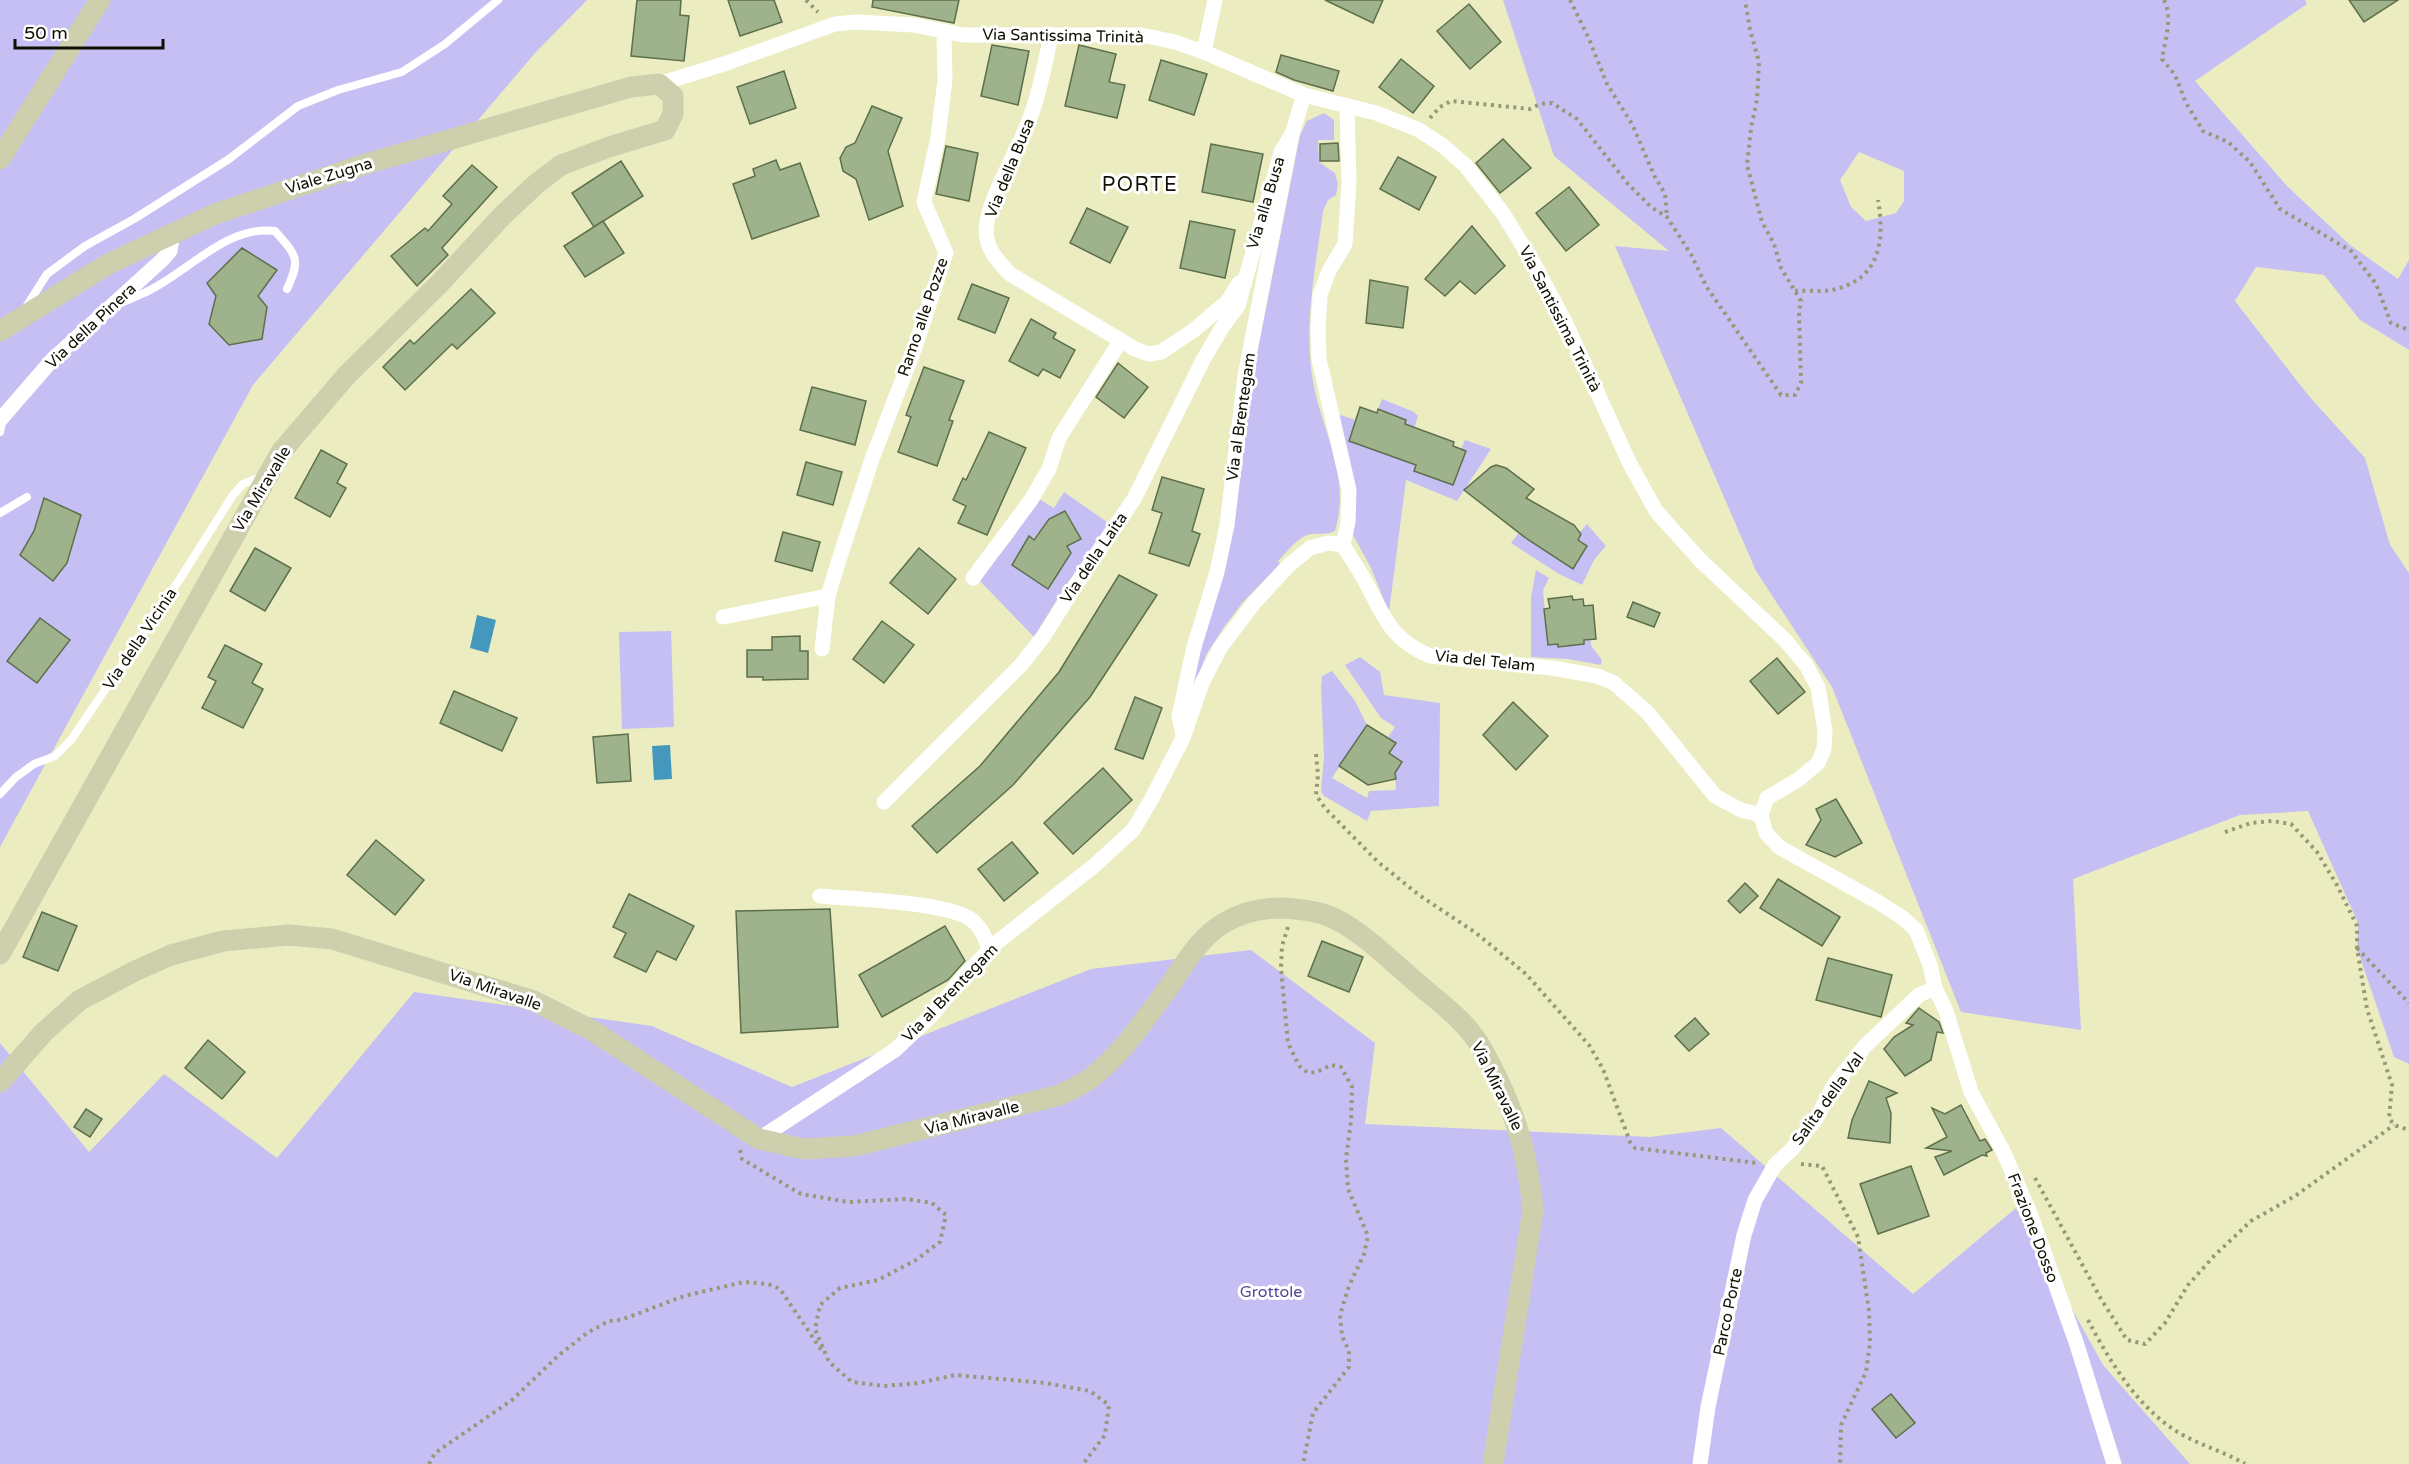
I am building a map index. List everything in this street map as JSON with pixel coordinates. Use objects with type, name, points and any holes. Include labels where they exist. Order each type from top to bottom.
[{"type":"street","points":[[0,159],[100,0]]},
{"type":"street","points":[[1204,52],[1215,0]]},
{"type":"street","name":"Via Santissima Trinità","points":[[659,84],[727,63],[835,24],[884,22],[914,25],[963,35],[1142,35],[1175,42],[1204,52],[1304,95],[1376,114],[1419,130],[1442,145],[1465,165],[1502,212],[1520,240],[1566,324],[1629,462],[1656,511],[1700,560],[1785,640],[1806,665],[1818,687],[1825,731],[1824,749],[1818,764],[1799,779],[1767,798],[1761,815]]},
{"type":"street","name":"Ramo alle Pozze","points":[[822,649],[828,596],[872,459],[914,350],[946,253],[924,202],[938,137],[945,80],[944,32]]},
{"type":"street","name":"Via della Busa","points":[[1051,35],[1041,88],[1025,132],[991,208],[986,230],[988,247],[1010,274],[1121,340],[1149,354],[1161,352],[1194,330],[1228,301],[1245,274]]},
{"type":"street","name":"Viale Zugna","points":[[0,331],[108,264],[215,214],[369,163],[631,87],[659,84]]},
{"type":"street","name":"Via Miravalle","points":[[0,954],[281,452],[346,376],[440,284],[503,215],[535,185],[561,165],[665,130],[673,114],[673,96],[659,84]]},
{"type":"street","name":"Via al Brentegam","points":[[1183,738],[1179,716],[1194,647],[1214,582],[1227,525],[1245,376],[1292,134],[1304,95]]},
{"type":"street","points":[[1342,545],[1348,522],[1349,490],[1319,359],[1318,328],[1320,295],[1329,271],[1345,244],[1349,182],[1347,106]]},
{"type":"street","name":"Via alla Busa","points":[[1245,274],[1281,152],[1292,134]]},
{"type":"street","name":"Via della Pinera","points":[[2,418],[53,359],[114,306],[170,251],[173,233]]},
{"type":"street","name":"Via della Laita","points":[[884,802],[1021,665],[1043,637],[1134,499],[1203,360],[1238,306],[1245,274]]},
{"type":"street","points":[[973,578],[1031,500],[1049,469],[1059,438],[1121,340]]},
{"type":"street","name":"Via al Brentegam","points":[[759,1139],[895,1050],[931,1017],[964,976],[989,950],[1095,865],[1132,830],[1151,800],[1183,738],[1202,684],[1220,648],[1254,603],[1288,566],[1310,548],[1328,543],[1342,545]]},
{"type":"street","name":"Via del Telam","points":[[1342,545],[1365,581],[1383,618],[1398,636],[1415,650],[1430,656],[1586,673],[1614,683],[1648,713],[1715,796],[1741,810],[1761,815]]},
{"type":"street","points":[[723,617],[828,596]]},
{"type":"street","points":[[1761,815],[1766,833],[1779,847],[1903,918],[1916,930],[1930,965],[1937,992]]},
{"type":"street","points":[[820,896],[923,906],[952,912],[973,920],[983,933],[989,950]]},
{"type":"street","name":"Via Miravalle","points":[[0,1082],[44,1032],[80,1000],[135,970],[171,956],[223,941],[289,935],[332,939],[534,1001],[593,1031],[759,1139],[804,1149],[854,1146],[1060,1095],[1087,1081],[1113,1058],[1165,993],[1196,947],[1223,923],[1247,913],[1272,908],[1299,909],[1326,915],[1354,931],[1454,1015],[1479,1044],[1520,1132],[1530,1172],[1533,1210],[1493,1464]]},
{"type":"street","name":"Salita della Val","points":[[1775,1165],[1792,1149],[1816,1119],[1834,1085],[1865,1046],[1919,995],[1937,992]]},
{"type":"street","name":"Frazione Dosso","points":[[1937,992],[1971,1092],[2003,1151],[2030,1213],[2077,1346],[2114,1464]]},
{"type":"street","name":"Parco Porte","points":[[1700,1464],[1708,1407],[1744,1234],[1755,1200],[1775,1165]]},
{"type":"lane","name":"Viale Zugna","points":[[19,318],[46,274],[85,246],[134,219],[229,159],[298,106],[338,90],[402,72],[446,44],[498,0]]},
{"type":"lane","name":"Via della Pinera","points":[[114,306],[153,289],[183,267],[238,236],[262,230],[275,231],[295,258],[296,270],[287,289]]},
{"type":"lane","points":[[0,432],[2,418]]},
{"type":"lane","name":"Via della Vicinia","points":[[0,794],[16,777],[34,764],[55,756],[71,740],[178,582],[233,495],[243,484],[268,474]]},
{"type":"lane","points":[[0,513],[27,497]]},
{"type":"path","points":[[1570,0],[1607,84],[1632,124],[1654,175],[1665,194],[1666,217]]},
{"type":"path","points":[[1419,130],[1440,107],[1451,101],[1530,109],[1540,104],[1552,103],[1577,119],[1628,184],[1651,207],[1666,217],[1692,256],[1706,286],[1781,395],[1795,395],[1801,383],[1799,312],[1802,301],[1781,268],[1774,244],[1762,222],[1747,165],[1757,100],[1759,62],[1745,0]]},
{"type":"path","points":[[2164,0],[2168,6],[2168,28],[2162,59],[2175,75],[2186,103],[2203,131],[2228,142],[2250,162],[2280,209],[2351,251],[2376,284],[2391,323],[2409,330]]},
{"type":"path","points":[[1795,291],[1829,291],[1853,285],[1869,271],[1879,249],[1881,233],[1878,200]]},
{"type":"path","points":[[1316,753],[1318,776],[1316,795],[1325,808],[1378,862],[1419,894],[1476,933],[1526,974],[1589,1045],[1603,1069],[1630,1142],[1635,1148],[1775,1165]]},
{"type":"path","points":[[2225,832],[2251,823],[2272,821],[2291,825],[2317,852],[2337,885],[2357,926],[2357,948],[2367,1009],[2392,1085],[2389,1118],[2394,1125],[2409,1130]]},
{"type":"path","points":[[1299,909],[1287,928],[1282,946],[1281,968],[1288,1043],[1299,1066],[1308,1073],[1317,1072],[1331,1065],[1341,1067],[1352,1087],[1351,1121],[1346,1159],[1348,1189],[1368,1236],[1364,1254],[1349,1286],[1340,1315],[1342,1336],[1349,1351],[1349,1367],[1312,1413],[1303,1464]]},
{"type":"path","points":[[2357,948],[2409,1003]]},
{"type":"path","points":[[732,1122],[742,1159],[801,1194],[848,1202],[907,1199],[932,1203],[946,1215],[940,1242],[916,1260],[878,1280],[840,1288],[820,1305],[815,1329],[829,1362]]},
{"type":"path","points":[[2034,1175],[2101,1299],[2127,1340],[2145,1344],[2166,1323],[2188,1285],[2251,1221],[2295,1196],[2394,1125]]},
{"type":"path","points":[[1822,1166],[1858,1237],[1869,1311],[1870,1343],[1866,1372],[1841,1425],[1840,1464]]},
{"type":"path","points":[[429,1464],[435,1453],[512,1400],[559,1355],[587,1333],[609,1321],[621,1320],[684,1296],[744,1282],[768,1284],[780,1289],[829,1362],[852,1382],[884,1386],[919,1383],[955,1375],[1045,1383],[1090,1390],[1110,1405],[1105,1435],[1083,1464]]},
{"type":"path","points":[[2084,1312],[2105,1352],[2149,1410],[2181,1434],[2245,1464]]},
{"type":"green space","points":[[0,0],[587,0],[535,53],[253,385],[0,847]]},
{"type":"green space","points":[[1503,0],[2305,0],[2307,4],[2195,81],[2288,187],[2350,245],[2398,279],[2409,260],[2409,350],[2360,320],[2324,275],[2256,267],[2235,301],[2308,395],[2365,458],[2390,545],[2409,573],[2409,1064],[2394,1057],[2357,948],[2358,923],[2308,811],[2240,815],[2073,879],[2081,1030],[1961,1012],[1832,687],[1756,571],[1615,246],[1669,251],[1554,156]],"holes":[[[1859,152],[1904,171],[1904,201],[1896,213],[1866,221],[1851,207],[1840,180]]]},
{"type":"green space","points":[[1324,113],[1334,120],[1334,140],[1318,140],[1319,162],[1335,173],[1338,185],[1336,195],[1328,200],[1323,211],[1309,334],[1312,375],[1333,452],[1340,490],[1335,531],[1307,535],[1291,546],[1278,561],[1280,564],[1243,602],[1206,655],[1186,711],[1189,684],[1229,536],[1243,452],[1249,394],[1300,135],[1307,121]]},
{"type":"green space","points":[[1382,399],[1414,412],[1418,416],[1411,437],[1422,447],[1414,471],[1449,484],[1459,471],[1466,451],[1461,449],[1465,440],[1491,449],[1457,501],[1406,480],[1389,612],[1371,568],[1353,535],[1337,418],[1341,415],[1355,420],[1349,441],[1393,457],[1406,420],[1378,409]]},
{"type":"green space","points":[[1064,492],[1110,524],[1066,585],[1034,637],[979,580],[1012,539],[1039,499],[1054,508]],"holes":[[[1066,511],[1081,539],[1067,546],[1071,553],[1048,588],[1012,565],[1049,519]]]},
{"type":"green space","points":[[1540,505],[1545,509],[1573,568],[1587,546],[1578,540],[1580,532],[1587,524],[1606,546],[1594,560],[1582,585],[1559,574],[1511,543]]},
{"type":"green space","points":[[1536,570],[1549,578],[1543,590],[1548,645],[1558,644],[1559,647],[1583,644],[1584,641],[1590,640],[1592,647],[1602,660],[1601,665],[1568,659],[1531,657],[1531,598]]},
{"type":"green space","points":[[671,631],[674,727],[622,729],[619,632]]},
{"type":"green space","points":[[1360,657],[1380,672],[1384,695],[1440,703],[1439,806],[1371,811],[1367,821],[1324,796],[1321,791],[1324,757],[1322,676],[1332,671],[1355,701],[1367,725],[1332,778],[1367,798],[1369,791],[1396,790],[1395,773],[1402,763],[1389,753],[1396,743],[1388,737],[1395,727],[1381,718],[1345,665]]},
{"type":"green space","name":"Grottole","points":[[1251,950],[1375,1043],[1365,1124],[1650,1137],[1721,1128],[1913,1294],[2016,1208],[2103,1365],[2190,1464],[0,1464],[0,1043],[89,1152],[164,1074],[277,1158],[414,992],[652,1026],[792,1087],[1091,969]]},
{"type":"water","points":[[477,615],[496,620],[488,653],[470,648]]},
{"type":"water","points":[[670,745],[672,779],[654,780],[652,746]]},
{"type":"building","points":[[637,0],[681,0],[680,15],[689,16],[684,61],[631,56]]},
{"type":"building","points":[[728,0],[774,0],[782,22],[740,36]]},
{"type":"building","points":[[873,0],[959,0],[954,23],[872,7]]},
{"type":"building","points":[[1325,0],[1383,0],[1373,23]]},
{"type":"building","points":[[2349,0],[2398,0],[2364,22]]},
{"type":"building","points":[[1469,4],[1501,42],[1470,69],[1437,31]]},
{"type":"building","points":[[992,45],[1029,51],[1018,105],[981,96]]},
{"type":"building","points":[[1079,45],[1116,54],[1109,82],[1125,85],[1117,118],[1065,106]]},
{"type":"building","points":[[1281,55],[1339,71],[1333,91],[1294,80],[1276,72]]},
{"type":"building","points":[[1401,59],[1434,86],[1413,113],[1379,87]]},
{"type":"building","points":[[1161,60],[1207,74],[1194,115],[1149,100]]},
{"type":"building","points":[[784,71],[796,108],[750,124],[737,87]]},
{"type":"building","points":[[872,106],[902,118],[888,151],[903,206],[869,220],[856,179],[843,171],[840,158],[846,147],[855,143]]},
{"type":"building","points":[[1503,139],[1531,168],[1500,193],[1476,163]]},
{"type":"building","points":[[1338,143],[1339,161],[1320,161],[1320,144]]},
{"type":"building","points":[[1211,144],[1263,154],[1253,202],[1202,192]]},
{"type":"building","points":[[946,146],[978,153],[969,201],[936,194]]},
{"type":"building","points":[[1398,157],[1436,177],[1419,210],[1380,189]]},
{"type":"building","points":[[776,160],[780,170],[800,163],[819,216],[752,239],[733,184],[755,176],[753,169]]},
{"type":"building","points":[[621,161],[643,196],[594,227],[572,193]]},
{"type":"building","points":[[472,165],[497,187],[442,248],[448,255],[417,286],[391,256],[425,228],[428,231],[452,204],[443,196]]},
{"type":"building","points":[[1569,187],[1599,225],[1566,251],[1536,213]]},
{"type":"building","points":[[1087,208],[1128,227],[1110,263],[1070,243]]},
{"type":"building","points":[[603,221],[624,253],[585,277],[564,246]]},
{"type":"building","points":[[1190,221],[1235,230],[1225,278],[1180,268]]},
{"type":"building","points":[[1472,226],[1505,266],[1475,294],[1460,281],[1445,296],[1425,279]]},
{"type":"building","points":[[242,248],[277,270],[258,296],[267,307],[262,339],[229,345],[209,324],[216,296],[207,283]]},
{"type":"building","points":[[1370,280],[1408,287],[1403,328],[1366,323]]},
{"type":"building","points":[[972,284],[1009,298],[995,333],[958,319]]},
{"type":"building","points":[[471,289],[495,313],[457,349],[452,344],[405,390],[383,367],[410,340],[414,344]]},
{"type":"building","points":[[1031,319],[1056,333],[1053,338],[1075,350],[1060,378],[1043,369],[1038,376],[1009,361]]},
{"type":"building","points":[[1118,363],[1148,387],[1124,418],[1096,397]]},
{"type":"building","points":[[924,367],[964,381],[949,420],[953,421],[937,466],[898,452],[911,417],[906,415]]},
{"type":"building","points":[[812,387],[866,401],[855,445],[800,430]]},
{"type":"building","points":[[1360,407],[1377,413],[1378,409],[1406,420],[1405,424],[1454,442],[1453,446],[1466,451],[1453,485],[1414,471],[1416,465],[1349,441]]},
{"type":"building","points":[[989,432],[1026,448],[987,535],[958,523],[966,506],[953,500],[963,478],[966,480]]},
{"type":"building","points":[[321,450],[347,464],[337,483],[346,488],[330,517],[295,498]]},
{"type":"building","points":[[806,462],[842,472],[833,505],[797,495]]},
{"type":"building","points":[[1496,465],[1506,468],[1534,489],[1526,498],[1574,525],[1581,534],[1578,540],[1587,546],[1573,569],[1527,539],[1464,490]]},
{"type":"building","points":[[1162,477],[1204,489],[1192,531],[1200,534],[1189,566],[1149,553],[1162,513],[1152,510]]},
{"type":"building","points":[[44,498],[81,515],[67,563],[53,581],[20,555],[34,531]]},
{"type":"building","points":[[1065,511],[1081,539],[1067,546],[1071,553],[1048,589],[1012,565],[1029,536],[1034,540],[1049,519]]},
{"type":"building","points":[[783,532],[820,542],[812,571],[775,561]]},
{"type":"building","points":[[255,548],[291,568],[265,611],[230,591]]},
{"type":"building","points":[[919,548],[956,579],[928,614],[890,583]]},
{"type":"building","points":[[1119,575],[1157,595],[1090,697],[1013,785],[937,853],[912,826],[980,766],[1059,672]]},
{"type":"building","points":[[1572,596],[1573,600],[1583,599],[1584,606],[1593,605],[1596,639],[1584,640],[1584,644],[1558,647],[1558,644],[1548,645],[1544,609],[1550,608],[1548,599]]},
{"type":"building","points":[[1633,602],[1660,613],[1654,627],[1627,617]]},
{"type":"building","points":[[40,618],[70,640],[37,683],[7,661]]},
{"type":"building","points":[[882,621],[914,645],[884,683],[853,659]]},
{"type":"building","points":[[800,636],[800,651],[808,651],[808,679],[763,680],[763,677],[747,677],[747,650],[772,650],[772,637]]},
{"type":"building","points":[[225,645],[262,664],[252,683],[263,689],[243,728],[202,708],[216,681],[208,677]]},
{"type":"building","points":[[1777,658],[1805,692],[1778,714],[1750,681]]},
{"type":"building","points":[[454,691],[517,718],[502,751],[440,723]]},
{"type":"building","points":[[1135,697],[1162,708],[1143,759],[1115,749]]},
{"type":"building","points":[[1513,702],[1548,736],[1516,770],[1483,735]]},
{"type":"building","points":[[1367,725],[1396,743],[1389,753],[1402,762],[1395,773],[1396,779],[1368,785],[1339,766]]},
{"type":"building","points":[[628,734],[631,781],[597,783],[593,737]]},
{"type":"building","points":[[1103,768],[1132,800],[1073,854],[1044,823]]},
{"type":"building","points":[[1836,799],[1862,843],[1835,857],[1806,845],[1821,820],[1816,809]]},
{"type":"building","points":[[376,840],[424,880],[395,915],[347,875]]},
{"type":"building","points":[[1012,842],[1038,873],[1004,901],[978,869]]},
{"type":"building","points":[[1778,879],[1840,917],[1822,946],[1760,908]]},
{"type":"building","points":[[1745,883],[1758,896],[1740,913],[1728,901]]},
{"type":"building","points":[[629,894],[694,926],[676,960],[657,951],[646,972],[614,957],[626,933],[613,927]]},
{"type":"building","points":[[830,909],[838,1027],[741,1033],[736,911]]},
{"type":"building","points":[[42,912],[77,926],[58,971],[23,957]]},
{"type":"building","points":[[945,926],[965,961],[948,980],[882,1017],[859,975]]},
{"type":"building","points":[[1322,941],[1363,957],[1349,992],[1308,976]]},
{"type":"building","points":[[1828,958],[1892,975],[1881,1017],[1816,1000]]},
{"type":"building","points":[[1919,1008],[1939,1022],[1943,1033],[1937,1032],[1931,1060],[1905,1076],[1884,1049],[1894,1037],[1913,1025],[1906,1023]]},
{"type":"building","points":[[1695,1018],[1709,1034],[1689,1051],[1675,1036]]},
{"type":"building","points":[[208,1040],[245,1072],[222,1099],[185,1068]]},
{"type":"building","points":[[1869,1081],[1897,1093],[1886,1098],[1891,1113],[1890,1143],[1848,1138],[1852,1120]]},
{"type":"building","points":[[1961,1105],[1980,1141],[1985,1139],[1992,1150],[1986,1153],[1987,1156],[1982,1155],[1944,1175],[1935,1157],[1952,1151],[1926,1148],[1947,1137],[1932,1108],[1945,1114]]},
{"type":"building","points":[[86,1109],[102,1119],[90,1137],[74,1127]]},
{"type":"building","points":[[1911,1166],[1929,1216],[1878,1234],[1860,1184]]},
{"type":"building","points":[[1891,1394],[1915,1423],[1896,1438],[1872,1409]]},
{"type":"district","name":"PORTE","points":[[1140,185]]}]
